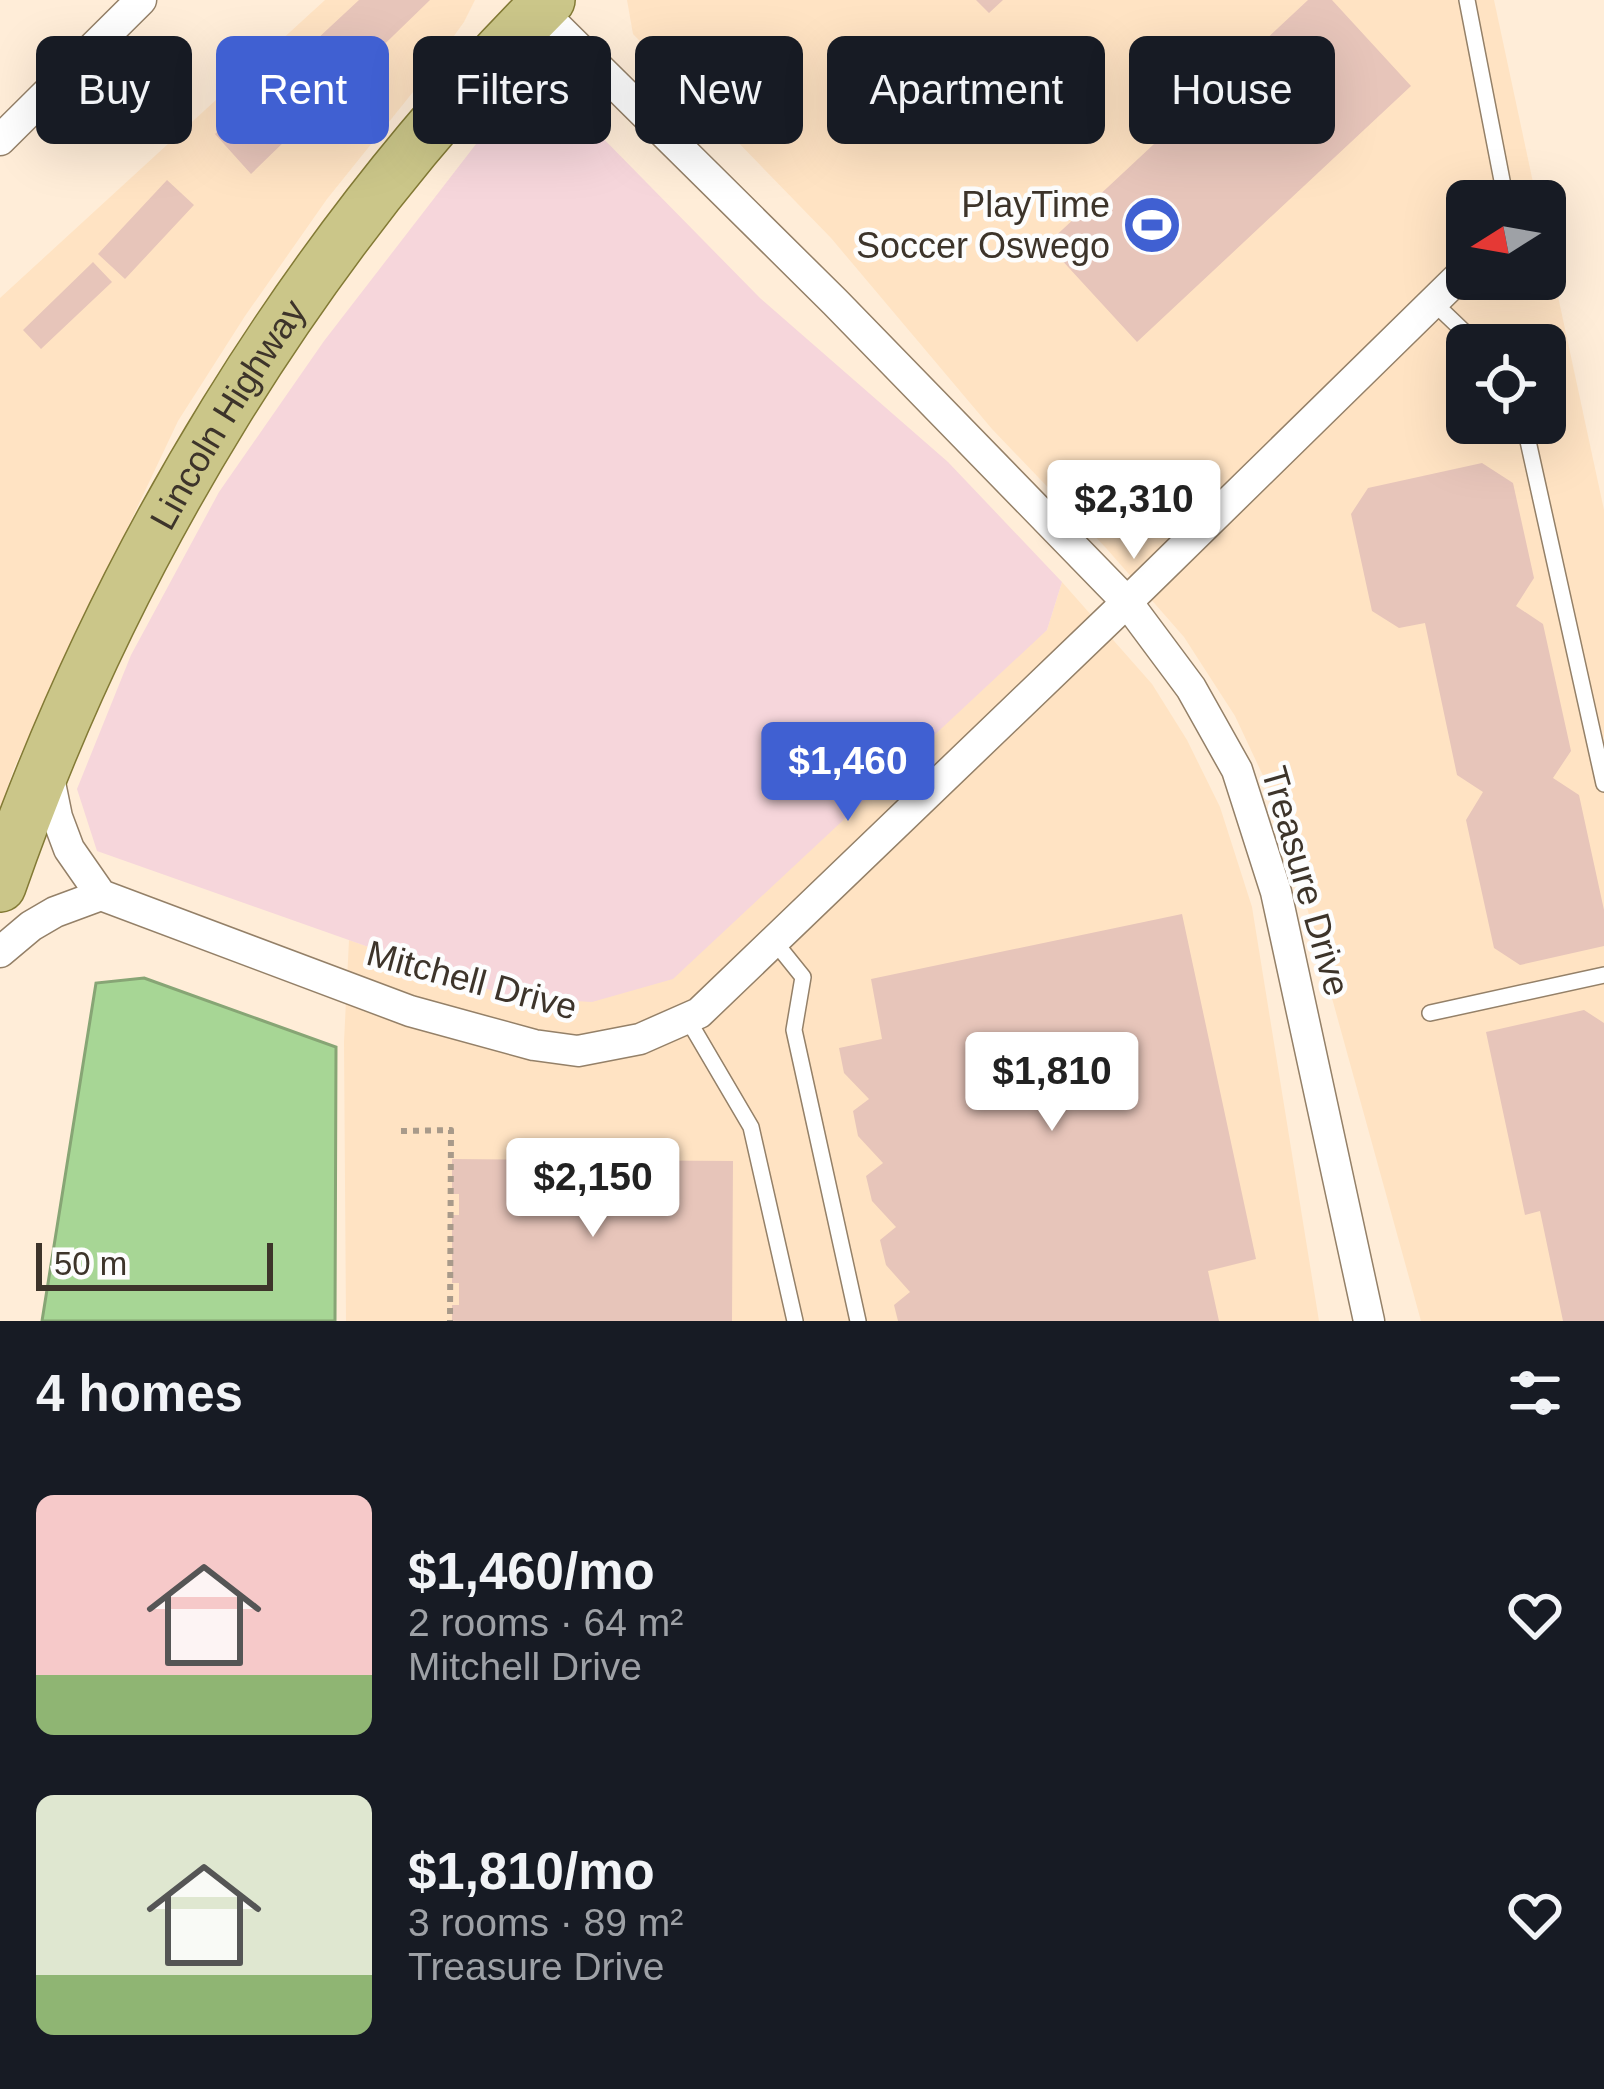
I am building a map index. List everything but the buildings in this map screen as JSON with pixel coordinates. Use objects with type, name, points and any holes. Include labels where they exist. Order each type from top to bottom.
[{"type":"main road","name":"Lincoln Highway","points":[[0,886],[47,764],[116,612],[235,395],[374,199],[541,3]]},
{"type":"street","points":[[0,140],[141,0]]},
{"type":"street","name":"Treasure Drive","points":[[541,3],[1127,602],[1191,688],[1237,770],[1281,912],[1369,1321]]},
{"type":"street","name":"Mitchell Drive","points":[[101,895],[410,1011],[534,1045],[578,1051],[640,1039],[687,1018],[699,1012],[1127,602],[1446,289]]},
{"type":"street","points":[[0,952],[55,912],[101,895],[69,849],[49,787],[47,764]]},
{"type":"lane","points":[[1467,0],[1502,180]]},
{"type":"lane","points":[[1433,302],[1456,324]]},
{"type":"lane","points":[[1529,444],[1604,784]]},
{"type":"lane","points":[[774,941],[802,977],[794,1030],[858,1321]]},
{"type":"lane","points":[[1430,1013],[1604,975]]},
{"type":"lane","points":[[687,1018],[752,1127],[795,1321]]},
{"type":"path","points":[[401,1131],[451,1130],[455,1205],[450,1321]]},
{"type":"shaded area","points":[[325,0],[475,0],[454,36],[413,36],[413,92],[389,122],[389,36],[286,36]]},
{"type":"shaded area","points":[[627,0],[1494,0],[1533,180],[1446,180],[1446,300],[1559,300],[1564,324],[1446,324],[1446,444],[1566,444],[1566,334],[1604,510],[1604,1321],[1421,1321],[1303,893],[1273,797],[1235,716],[1184,637],[992,429],[831,238],[740,144],[803,144],[803,36],[635,36]]},
{"type":"shaded area","points":[[216,100],[216,144],[371,144],[245,316],[178,421],[13,770],[0,811],[0,298],[168,144],[192,144],[192,122]]},
{"type":"shaded area","points":[[476,144],[609,144],[760,298],[948,462],[1062,582],[1047,630],[673,979],[592,1002],[510,997],[97,851],[77,789],[131,655],[219,492],[324,341]]},
{"type":"shaded area","points":[[1062,582],[1152,684],[1220,807],[1252,907],[1319,1321],[346,1321],[344,1042],[349,940],[510,997],[1047,630]]},
{"type":"shaded area","points":[[144,978],[336,1047],[335,1321],[42,1321],[96,983]]},
{"type":"place","name":"PlayTime Soccer Oswego","points":[[1152,225]]}]
